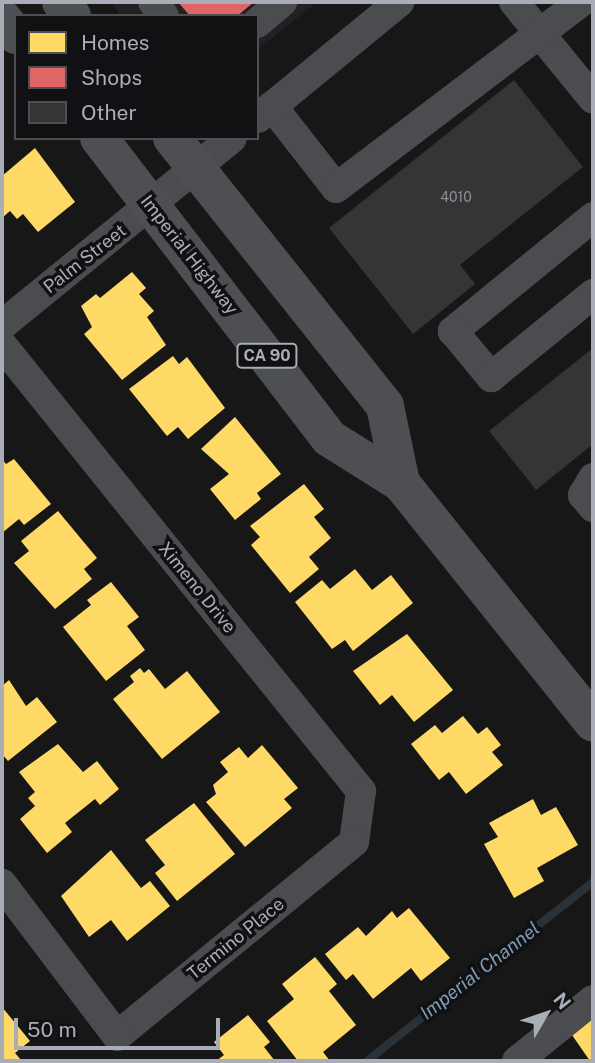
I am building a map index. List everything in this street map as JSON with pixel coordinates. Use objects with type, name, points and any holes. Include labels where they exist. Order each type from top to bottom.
[{"type":"main road","points":[[2,18],[14,33]]},
{"type":"main road","name":"Imperial Highway","points":[[101,140],[329,438],[401,483],[593,723]]},
{"type":"main road","name":"Imperial Highway","points":[[174,140],[385,406],[401,483]]},
{"type":"street","points":[[259,21],[282,2]]},
{"type":"street","points":[[399,2],[264,112],[336,188],[541,36],[581,2]]},
{"type":"street","points":[[514,2],[593,99]]},
{"type":"street","name":"Palm Street","points":[[2,325],[152,207],[230,140]]},
{"type":"street","points":[[593,217],[453,331],[491,377],[593,294]]},
{"type":"street","name":"Ximeno Drive","points":[[2,345],[361,791],[354,842]]},
{"type":"street","points":[[593,478],[583,495],[593,507]]},
{"type":"street","name":"Termino Place","points":[[2,884],[117,1035],[354,842]]},
{"type":"street","points":[[527,1058],[593,1000]]},
{"type":"shaded area","points":[[110,2],[317,2],[259,48],[259,14],[119,14]]},
{"type":"building: Homes","points":[[35,148],[75,202],[38,232],[23,214],[17,219],[10,211],[2,218],[2,176]]},
{"type":"building: Homes","points":[[132,272],[146,288],[139,294],[154,311],[147,317],[166,345],[122,380],[84,334],[92,327],[81,306],[96,294],[100,298]]},
{"type":"building: Homes","points":[[173,356],[179,364],[187,357],[225,408],[188,439],[178,427],[167,436],[129,389]]},
{"type":"building: Homes","points":[[235,417],[281,474],[257,493],[261,499],[235,520],[210,489],[229,474],[201,449]]},
{"type":"building: Homes","points":[[2,459],[6,464],[14,459],[51,504],[24,525],[19,519],[2,533]]},
{"type":"building: Homes","points":[[304,484],[324,509],[314,517],[331,538],[309,557],[319,569],[290,593],[251,545],[260,537],[250,526]]},
{"type":"building: Homes","points":[[58,511],[97,558],[84,569],[92,579],[55,609],[14,563],[29,551],[21,541]]},
{"type":"building: Homes","points":[[355,569],[372,590],[391,575],[413,603],[353,651],[345,640],[332,649],[295,602],[322,580],[330,589]]},
{"type":"building: Homes","points":[[111,582],[139,617],[127,626],[145,650],[106,681],[63,627],[91,605],[87,600]]},
{"type":"building: Homes","points":[[407,634],[453,690],[414,722],[392,695],[380,705],[353,671]]},
{"type":"building: Homes","points":[[140,668],[144,673],[149,669],[165,689],[187,671],[220,712],[162,759],[113,699],[134,682],[130,676]]},
{"type":"building: Homes","points":[[9,680],[26,706],[37,697],[57,722],[8,761],[2,754],[2,686]]},
{"type":"building: Homes","points":[[463,716],[478,734],[487,727],[501,745],[492,752],[503,765],[466,794],[449,772],[439,780],[411,744],[435,725],[442,733]]},
{"type":"building: Homes","points":[[58,744],[83,772],[97,761],[119,789],[100,805],[95,799],[65,823],[72,832],[47,853],[20,819],[35,806],[28,798],[35,792],[19,772]]},
{"type":"building: Homes","points":[[262,745],[298,788],[284,799],[292,808],[245,847],[206,802],[216,794],[213,785],[228,772],[220,762],[239,747],[248,758]]},
{"type":"building: Homes","points":[[533,799],[541,815],[556,807],[578,845],[537,868],[544,881],[514,898],[484,844],[498,837],[489,823]]},
{"type":"building: Homes","points":[[194,803],[235,854],[177,901],[155,873],[165,865],[145,840]]},
{"type":"building: Homes","points":[[111,850],[141,888],[150,881],[170,906],[127,941],[111,920],[89,937],[61,896]]},
{"type":"building: Homes","points":[[409,908],[450,958],[421,981],[411,968],[373,999],[353,974],[346,980],[325,954],[358,927],[366,936],[392,911],[397,918]]},
{"type":"building: Homes","points":[[315,957],[337,984],[329,991],[356,1025],[323,1052],[330,1061],[298,1061],[267,1021],[294,999],[282,984]]},
{"type":"building: Homes","points":[[2,1007],[30,1041],[15,1053],[22,1061],[2,1061]]},
{"type":"building: Homes","points":[[248,1015],[270,1042],[264,1047],[275,1061],[216,1061],[224,1055],[214,1042]]},
{"type":"building: Homes","points":[[593,1015],[593,1061],[590,1061],[572,1035]]},
{"type":"building: Shops","points":[[178,2],[254,2],[239,14],[188,14]]},
{"type":"building: Other","points":[[514,80],[583,167],[460,265],[475,284],[413,334],[329,228]]},
{"type":"building: Other","points":[[593,348],[593,444],[536,490],[489,431]]},
{"type":"waterway","name":"Imperial Channel","points":[[367,1061],[593,882]]}]
